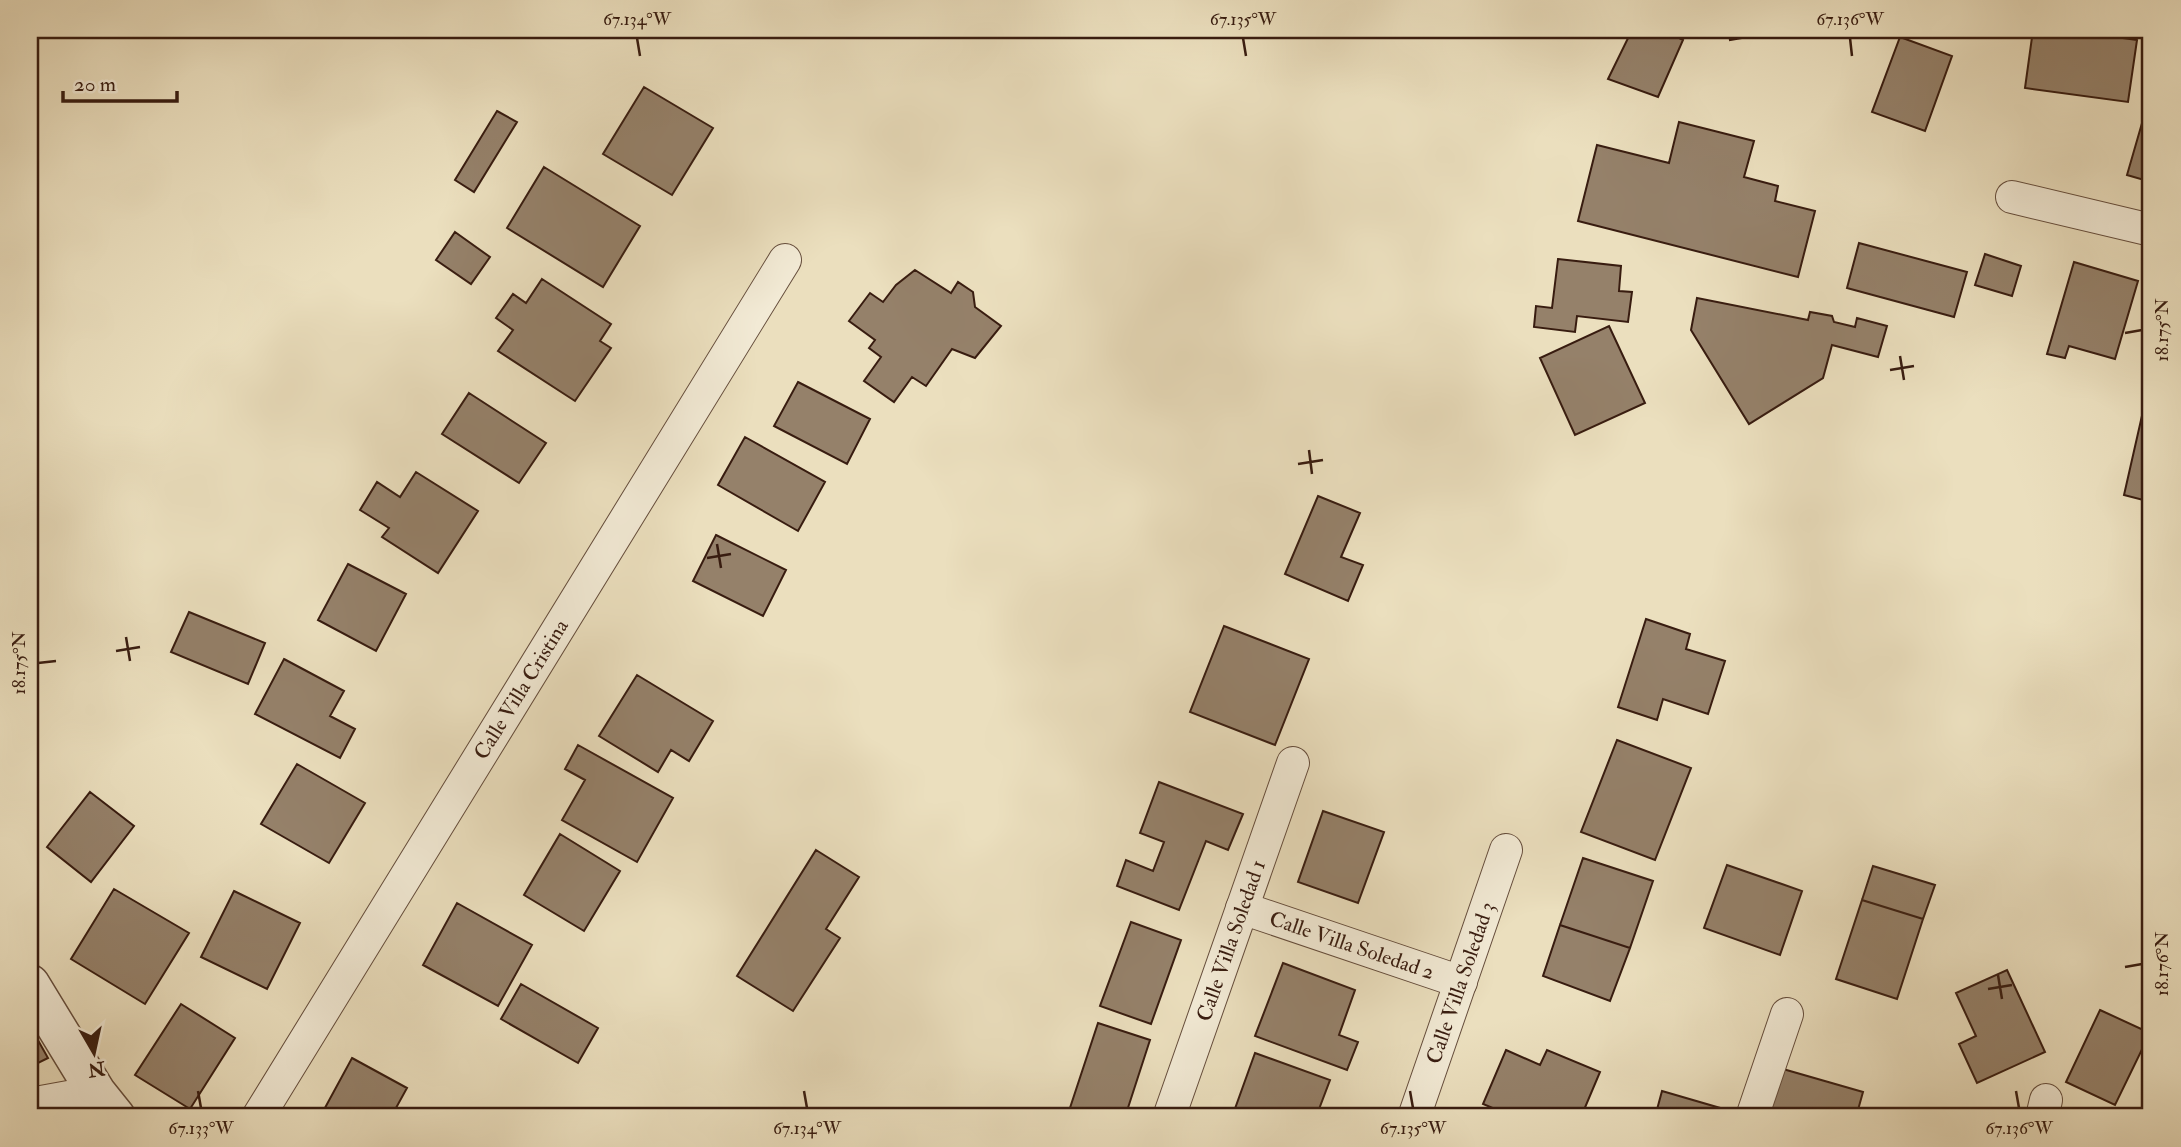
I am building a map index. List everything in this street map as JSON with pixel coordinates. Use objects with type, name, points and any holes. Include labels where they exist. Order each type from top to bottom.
[{"type":"street","points":[[2012,197],[2151,230]]},
{"type":"street","name":"Calle Villa Cristina","points":[[258,1117],[785,260]]},
{"type":"street","name":"Calle Villa Soledad 1","points":[[1169,1117],[1293,763]]},
{"type":"street","name":"Calle Villa Soledad 3","points":[[1414,1117],[1506,850]]},
{"type":"street","name":"Calle Villa Soledad 2","points":[[1242,908],[1461,982]]},
{"type":"street","points":[[30,984],[106,1105]]},
{"type":"street","points":[[1752,1117],[1787,1014]]},
{"type":"street","points":[[30,1104],[106,1105]]},
{"type":"building","points":[[1632,30],[1664,30],[1683,40],[1658,97],[1608,79]]},
{"type":"building","points":[[1728,30],[1764,30],[1765,34],[1730,40]]},
{"type":"building","points":[[2033,30],[2065,30],[2137,40],[2128,102],[2025,88]]},
{"type":"building","points":[[1900,37],[1952,56],[1925,131],[1872,112]]},
{"type":"building","points":[[644,87],[713,128],[672,195],[603,154]]},
{"type":"building","points":[[2151,92],[2151,182],[2127,175]]},
{"type":"building","points":[[497,111],[517,122],[474,192],[455,180]]},
{"type":"building","points":[[1679,122],[1754,141],[1744,177],[1778,186],[1775,201],[1815,211],[1798,277],[1578,221],[1597,145],[1669,163]]},
{"type":"building","points":[[544,167],[640,226],[603,287],[507,228]]},
{"type":"building","points":[[455,232],[490,257],[471,284],[436,260]]},
{"type":"building","points":[[1859,243],[1967,272],[1954,317],[1847,288]]},
{"type":"building","points":[[1985,254],[2021,266],[2012,296],[1975,285]]},
{"type":"building","points":[[1558,259],[1621,266],[1619,291],[1632,292],[1628,322],[1577,316],[1575,332],[1534,327],[1536,306],[1552,308]]},
{"type":"building","points":[[2074,262],[2138,281],[2115,359],[2069,346],[2065,358],[2047,354]]},
{"type":"building","points":[[915,270],[951,293],[958,282],[973,292],[975,307],[1001,326],[975,358],[952,349],[926,386],[912,377],[894,402],[864,381],[881,357],[869,348],[875,340],[849,321],[870,293],[883,302],[896,285]]},
{"type":"building","points":[[542,279],[611,324],[600,341],[611,348],[575,401],[498,351],[513,330],[496,318],[513,294],[526,303]]},
{"type":"building","points":[[1697,298],[1808,320],[1810,312],[1832,316],[1834,322],[1855,327],[1857,318],[1887,326],[1878,357],[1832,345],[1823,378],[1749,424],[1691,330]]},
{"type":"building","points":[[1609,326],[1645,403],[1575,435],[1540,358]]},
{"type":"building","points":[[2151,376],[2151,502],[2124,495]]},
{"type":"building","points":[[798,382],[870,419],[847,464],[774,426]]},
{"type":"building","points":[[469,393],[546,443],[519,483],[442,434]]},
{"type":"building","points":[[745,437],[825,482],[798,531],[718,485]]},
{"type":"building","points":[[416,472],[478,511],[438,573],[382,537],[389,528],[360,510],[377,482],[400,497]]},
{"type":"building","points":[[1318,496],[1360,513],[1341,557],[1363,565],[1348,601],[1285,574]]},
{"type":"building","points":[[716,535],[786,570],[763,616],[693,581]]},
{"type":"building","points":[[348,564],[406,594],[376,651],[318,620]]},
{"type":"building","points":[[189,612],[265,643],[248,684],[171,652]]},
{"type":"building","points":[[1646,619],[1690,634],[1686,649],[1725,661],[1708,714],[1663,699],[1657,720],[1618,707]]},
{"type":"building","points":[[1224,626],[1309,659],[1275,745],[1190,712]]},
{"type":"building","points":[[284,659],[344,691],[330,716],[355,729],[340,758],[255,714]]},
{"type":"building","points":[[637,675],[713,721],[689,761],[671,750],[658,772],[599,736]]},
{"type":"building","points":[[1617,740],[1691,768],[1655,860],[1581,832]]},
{"type":"building","points":[[578,745],[673,798],[637,862],[562,820],[585,780],[565,769]]},
{"type":"building","points":[[297,764],[365,803],[329,863],[261,824]]},
{"type":"building","points":[[1159,782],[1243,814],[1228,850],[1206,841],[1179,910],[1117,886],[1126,860],[1153,871],[1164,842],[1140,833]]},
{"type":"building","points":[[90,792],[134,826],[91,882],[47,847]]},
{"type":"building","points":[[1323,811],[1384,832],[1358,903],[1298,882]]},
{"type":"building","points":[[560,834],[620,871],[584,931],[524,895]]},
{"type":"building","points":[[816,850],[859,877],[826,929],[840,938],[793,1011],[737,976]]},
{"type":"building","points":[[1583,858],[1653,881],[1630,948],[1560,925]]},
{"type":"building","points":[[1727,865],[1802,891],[1780,955],[1704,928]]},
{"type":"building","points":[[1873,866],[1935,885],[1923,919],[1862,900]]},
{"type":"building","points":[[114,889],[189,933],[145,1004],[71,959]]},
{"type":"building","points":[[234,891],[300,923],[267,989],[201,957]]},
{"type":"building","points":[[1862,900],[1923,919],[1897,999],[1836,979]]},
{"type":"building","points":[[457,903],[532,945],[498,1006],[423,965]]},
{"type":"building","points":[[1131,922],[1181,940],[1151,1024],[1100,1006]]},
{"type":"building","points":[[1560,925],[1630,948],[1610,1001],[1543,976]]},
{"type":"building","points":[[1283,963],[1355,990],[1339,1035],[1358,1042],[1347,1070],[1255,1036]]},
{"type":"building","points":[[2007,970],[2045,1052],[1977,1083],[1959,1044],[1976,1036],[1956,993]]},
{"type":"building","points":[[521,984],[598,1028],[578,1063],[501,1019]]},
{"type":"building","points":[[181,1004],[235,1038],[190,1109],[135,1075]]},
{"type":"building","points":[[2100,1010],[2150,1033],[2115,1105],[2066,1082]]},
{"type":"building","points":[[1098,1023],[1150,1040],[1125,1117],[1067,1117]]},
{"type":"building","points":[[30,1026],[48,1058],[30,1067]]},
{"type":"building","points":[[1506,1050],[1540,1065],[1547,1050],[1600,1072],[1581,1117],[1514,1117],[1483,1104]]},
{"type":"building","points":[[1255,1053],[1330,1080],[1316,1117],[1232,1117]]},
{"type":"building","points":[[352,1058],[407,1088],[391,1117],[320,1117]]},
{"type":"building","points":[[1783,1069],[1863,1092],[1856,1117],[1768,1117]]},
{"type":"building","points":[[1662,1091],[1734,1112],[1732,1117],[1655,1117]]}]
